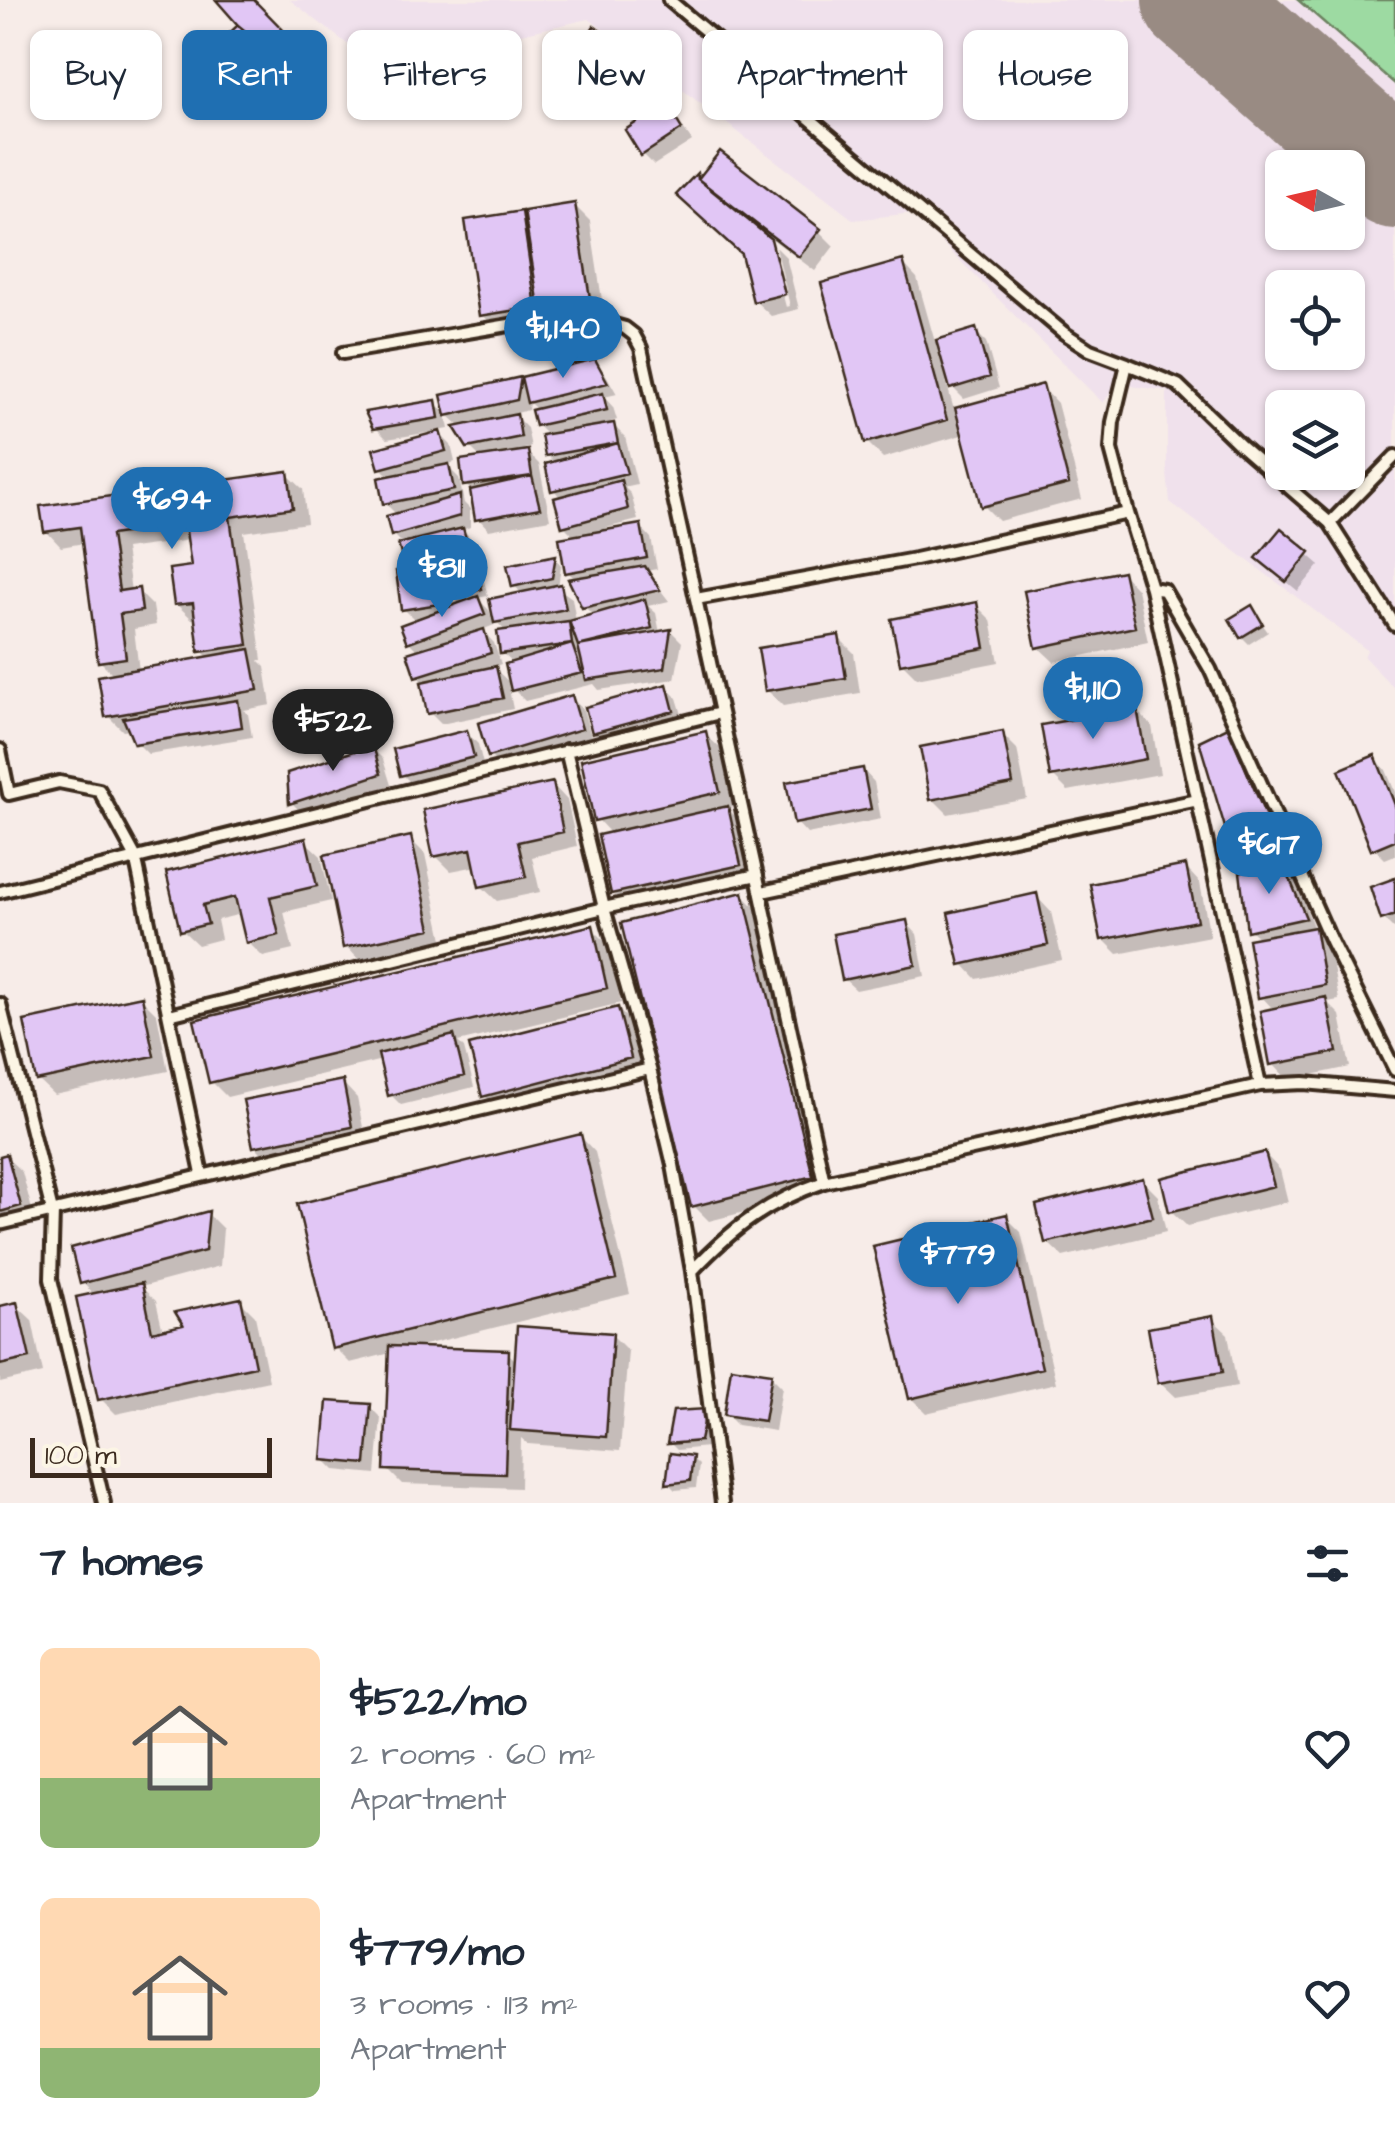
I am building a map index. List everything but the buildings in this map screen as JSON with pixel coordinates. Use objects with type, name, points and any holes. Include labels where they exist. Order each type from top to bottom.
[{"type":"lane","points":[[668,0],[1064,333],[1090,350],[1178,385],[1330,523],[1395,625]]},
{"type":"lane","points":[[343,354],[521,323],[593,319],[625,328],[634,335],[641,348],[824,1182]]},
{"type":"lane","points":[[1126,364],[1111,450],[1152,588],[1260,1086]]},
{"type":"lane","points":[[1330,523],[1395,456]]},
{"type":"lane","points":[[696,599],[915,559],[1128,513]]},
{"type":"lane","points":[[1152,588],[1164,590],[1210,670],[1330,941],[1395,1070]]},
{"type":"lane","points":[[0,892],[720,713]]},
{"type":"lane","points":[[0,750],[10,794],[60,782],[99,790],[135,856],[202,1174]]},
{"type":"lane","points":[[566,750],[673,1165],[692,1271],[722,1503]]},
{"type":"lane","points":[[762,892],[1198,800]]},
{"type":"lane","points":[[169,1014],[604,908],[757,875]]},
{"type":"lane","points":[[0,1004],[52,1212],[51,1279],[104,1503]]},
{"type":"lane","points":[[0,1224],[650,1069]]},
{"type":"lane","points":[[692,1271],[736,1228],[782,1197],[824,1182],[1260,1086],[1304,1083],[1395,1091]]},
{"type":"shaded area","points":[[290,0],[1395,0],[1395,689],[1364,657],[1367,650],[1170,502],[1167,391],[1117,384],[1103,403],[912,213],[854,220],[722,120],[943,120],[943,30],[702,30],[702,105],[682,90],[682,30],[604,30],[589,19],[522,34],[522,30],[347,30],[347,44]]},
{"type":"green space","points":[[1298,0],[1395,0],[1395,84]]},
{"type":"runway","points":[[1197,0],[1395,174]]}]
